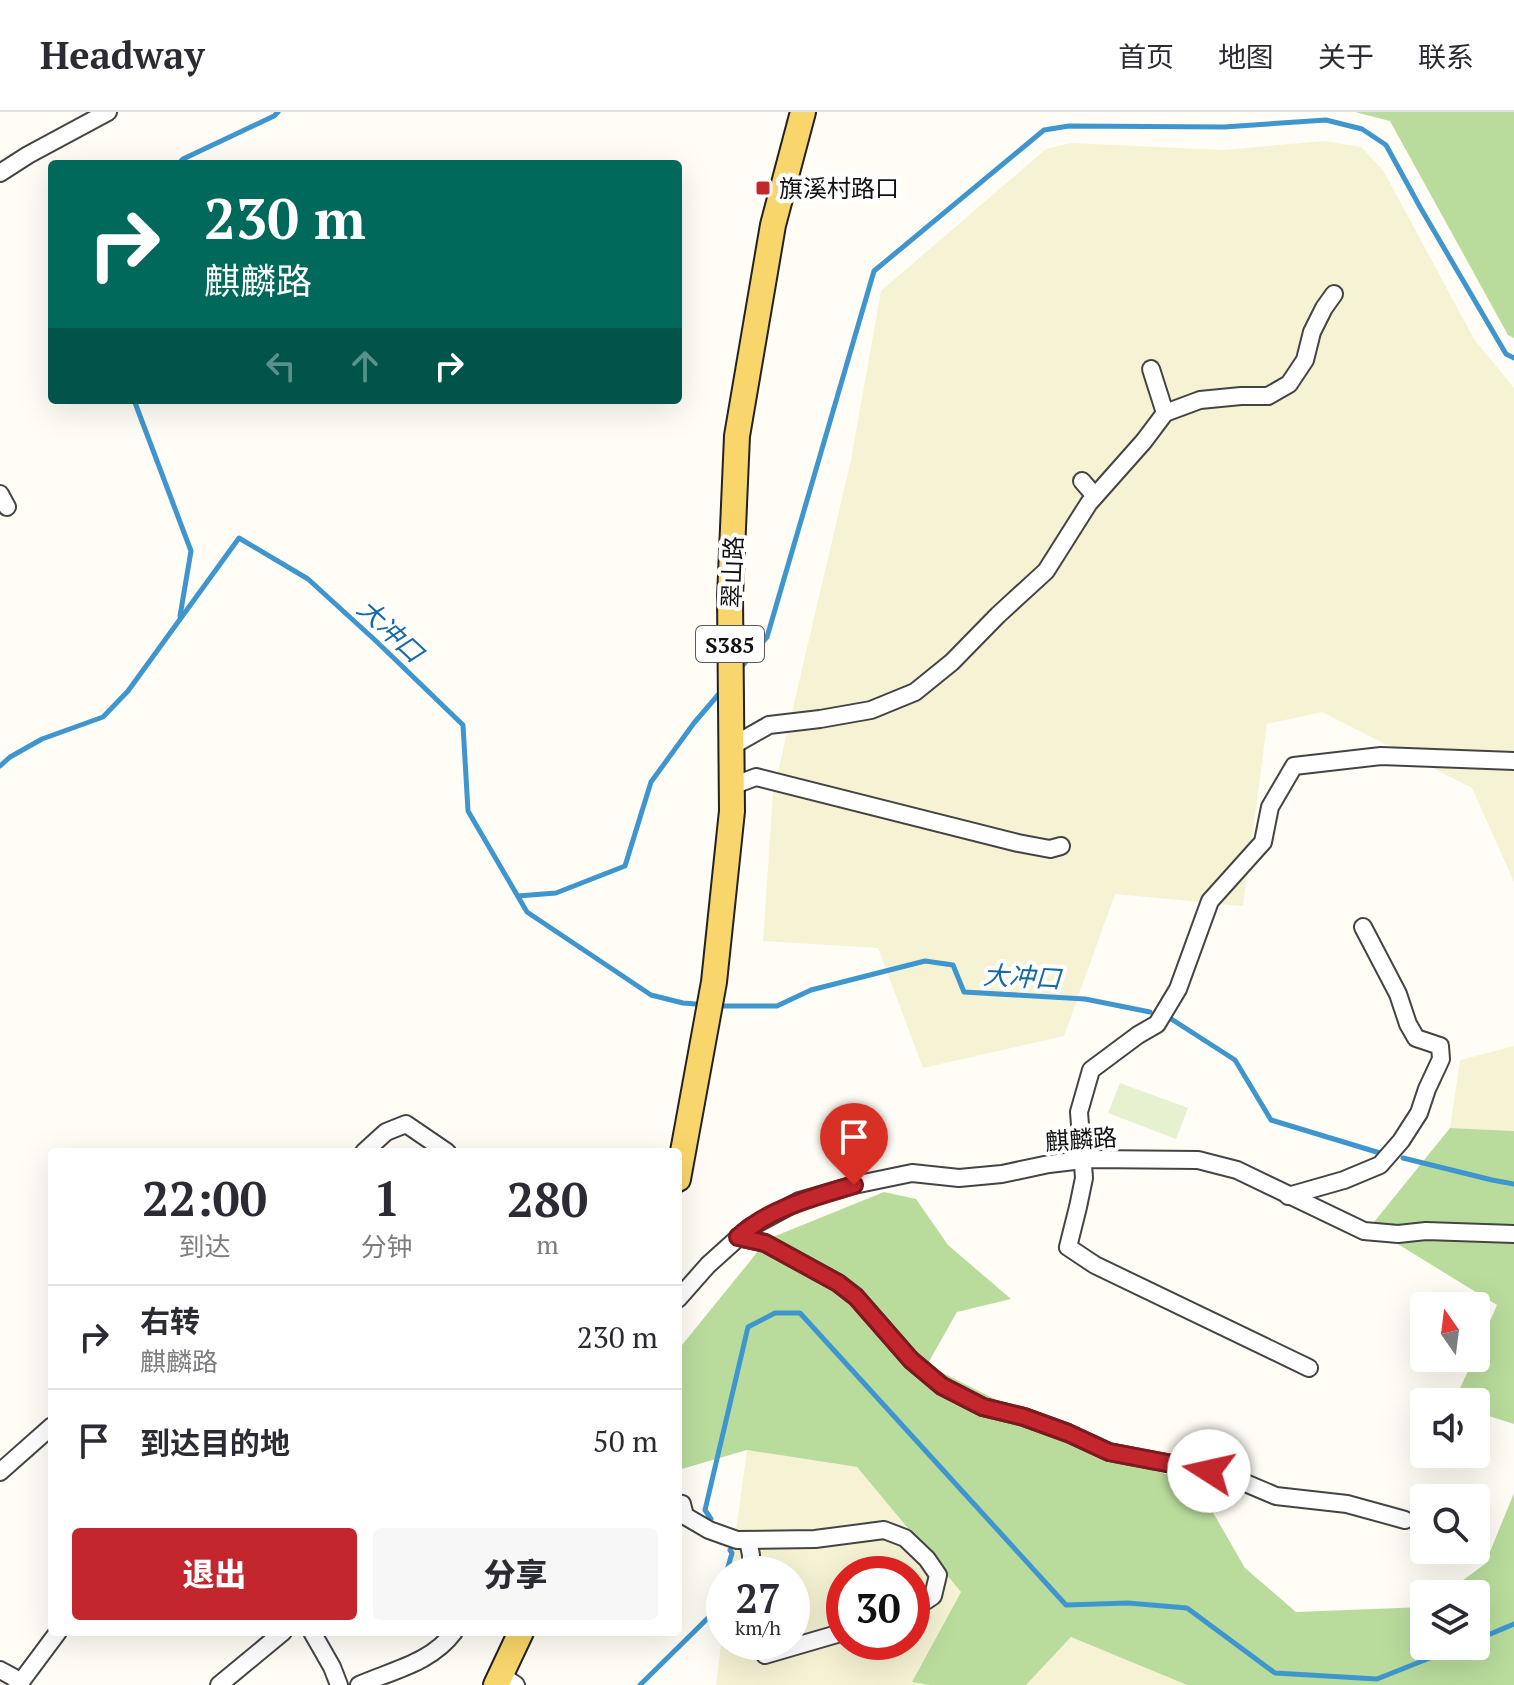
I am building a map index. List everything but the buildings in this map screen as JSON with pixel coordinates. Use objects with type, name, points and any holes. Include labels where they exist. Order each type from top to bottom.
[{"type":"main road","name":"翠山路","points":[[682,1157],[714,982],[732,811],[730,597],[737,436],[773,225],[803,112]]},
{"type":"main road","points":[[505,1682],[520,1636]]},
{"type":"street","points":[[0,173],[108,112]]},
{"type":"street","points":[[732,746],[769,725],[871,710],[915,692],[952,662],[1046,571],[1089,503],[1165,413],[1200,400],[1268,396],[1289,384],[1305,360],[1312,332],[1334,294]]},
{"type":"street","points":[[1151,369],[1165,413]]},
{"type":"street","points":[[1082,481],[1095,496]]},
{"type":"street","points":[[1309,1368],[1095,1265],[1068,1247],[1084,1178],[1079,1112],[1091,1070],[1157,1024],[1178,989],[1210,901],[1263,842],[1270,807],[1294,766],[1381,756],[1514,761]]},
{"type":"street","points":[[732,786],[756,777],[1029,845],[1050,849],[1061,846]]},
{"type":"street","points":[[1288,1196],[1344,1180],[1380,1165],[1401,1141],[1419,1113],[1441,1059],[1440,1046],[1416,1038],[1398,994],[1363,927]]},
{"type":"street","points":[[368,1148],[386,1132],[406,1124],[441,1148]]},
{"type":"street","name":"麒麟路","points":[[682,1294],[708,1265],[749,1228],[799,1201],[912,1173],[974,1177],[1083,1160],[1198,1160],[1237,1170],[1364,1231],[1514,1234]]},
{"type":"street","points":[[738,1237],[765,1243],[838,1283],[856,1297],[911,1360],[932,1378],[983,1407],[1053,1427],[1109,1452],[1224,1474],[1276,1496],[1347,1504],[1405,1520]]},
{"type":"street","points":[[0,1472],[48,1430]]},
{"type":"street","points":[[682,1504],[685,1516],[709,1530],[737,1540],[815,1539],[884,1530],[905,1538],[924,1556]]},
{"type":"street","points":[[748,1540],[751,1556]]},
{"type":"street","points":[[930,1563],[938,1575],[930,1598]]},
{"type":"street","points":[[0,1670],[21,1684],[55,1636]]},
{"type":"street","points":[[219,1685],[278,1636]]},
{"type":"street","points":[[314,1636],[339,1685]]},
{"type":"street","points":[[359,1685],[415,1663],[444,1646],[451,1636]]},
{"type":"shaded area","points":[[1324,141],[1361,147],[1383,170],[1474,339],[1514,388],[1514,882],[1472,788],[1322,712],[1267,724],[1243,906],[1115,894],[1064,1036],[923,1068],[878,948],[763,941],[773,793],[851,460],[881,291],[1046,149],[1071,143],[1223,150]]},
{"type":"shaded area","points":[[1514,1046],[1514,1131],[1450,1128],[1460,1060]]},
{"type":"shaded area","points":[[747,1450],[857,1467],[961,1592],[930,1649],[930,1556],[826,1556],[826,1660],[924,1660],[913,1681],[930,1685],[716,1685],[719,1660],[810,1660],[810,1556],[732,1556]]},
{"type":"shaded area","points":[[1071,1637],[1187,1685],[1026,1685]]},
{"type":"green space","points":[[1355,112],[1514,112],[1514,338],[1508,335],[1390,121]]},
{"type":"green space","points":[[1120,1083],[1188,1108],[1176,1139],[1108,1113]]},
{"type":"green space","points":[[1450,1128],[1514,1131],[1514,1424],[1490,1416],[1490,1388],[1460,1388],[1468,1372],[1490,1372],[1490,1321],[1497,1305],[1490,1301],[1490,1292],[1476,1292],[1370,1227]]},
{"type":"green space","points":[[884,1192],[916,1199],[948,1245],[1011,1299],[957,1312],[927,1365],[1112,1458],[1196,1483],[1245,1568],[1296,1612],[1410,1608],[1410,1660],[1490,1660],[1490,1580],[1463,1580],[1485,1564],[1490,1564],[1490,1552],[1514,1493],[1514,1685],[1187,1685],[1071,1637],[1026,1685],[930,1685],[912,1682],[924,1660],[930,1660],[930,1649],[961,1592],[857,1467],[747,1450],[682,1469],[682,1345],[768,1239]]},
{"type":"waterway","points":[[182,160],[278,112]]},
{"type":"waterway","points":[[743,665],[767,637],[874,271],[1044,130],[1069,126],[1224,127],[1326,120],[1362,129],[1386,145],[1506,354],[1514,358]]},
{"type":"waterway","points":[[136,404],[191,551],[180,616]]},
{"type":"waterway","name":"大冲口","points":[[0,766],[42,739],[103,717],[128,691],[239,538],[308,579],[463,725],[468,811],[527,912],[651,995],[696,1004]]},
{"type":"waterway","points":[[518,896],[556,893],[625,866],[651,782],[718,695]]},
{"type":"waterway","name":"大冲口","points":[[724,1006],[777,1006],[811,990],[925,961],[953,965],[964,992],[1085,999],[1150,1012]]},
{"type":"waterway","name":"大冲口","points":[[1165,1015],[1235,1060],[1271,1120],[1380,1153]]},
{"type":"waterway","name":"大冲口","points":[[1403,1158],[1514,1184]]},
{"type":"waterway","points":[[711,1519],[705,1510],[748,1327],[775,1313],[800,1313],[1066,1605],[1128,1603],[1187,1608],[1275,1673],[1377,1679],[1425,1660]]},
{"type":"waterway","points":[[730,1550],[731,1556]]},
{"type":"waterway","points":[[640,1685],[706,1620]]},
{"type":"waterway","points":[[1490,1634],[1514,1624]]},
{"type":"place","name":"旗溪村路口","points":[[763,188]]},
{"type":"route","points":[[854,1185],[799,1201],[738,1237],[765,1243],[838,1283],[856,1297],[911,1360],[942,1386],[983,1407],[1024,1417],[1109,1452],[1209,1471]]}]
